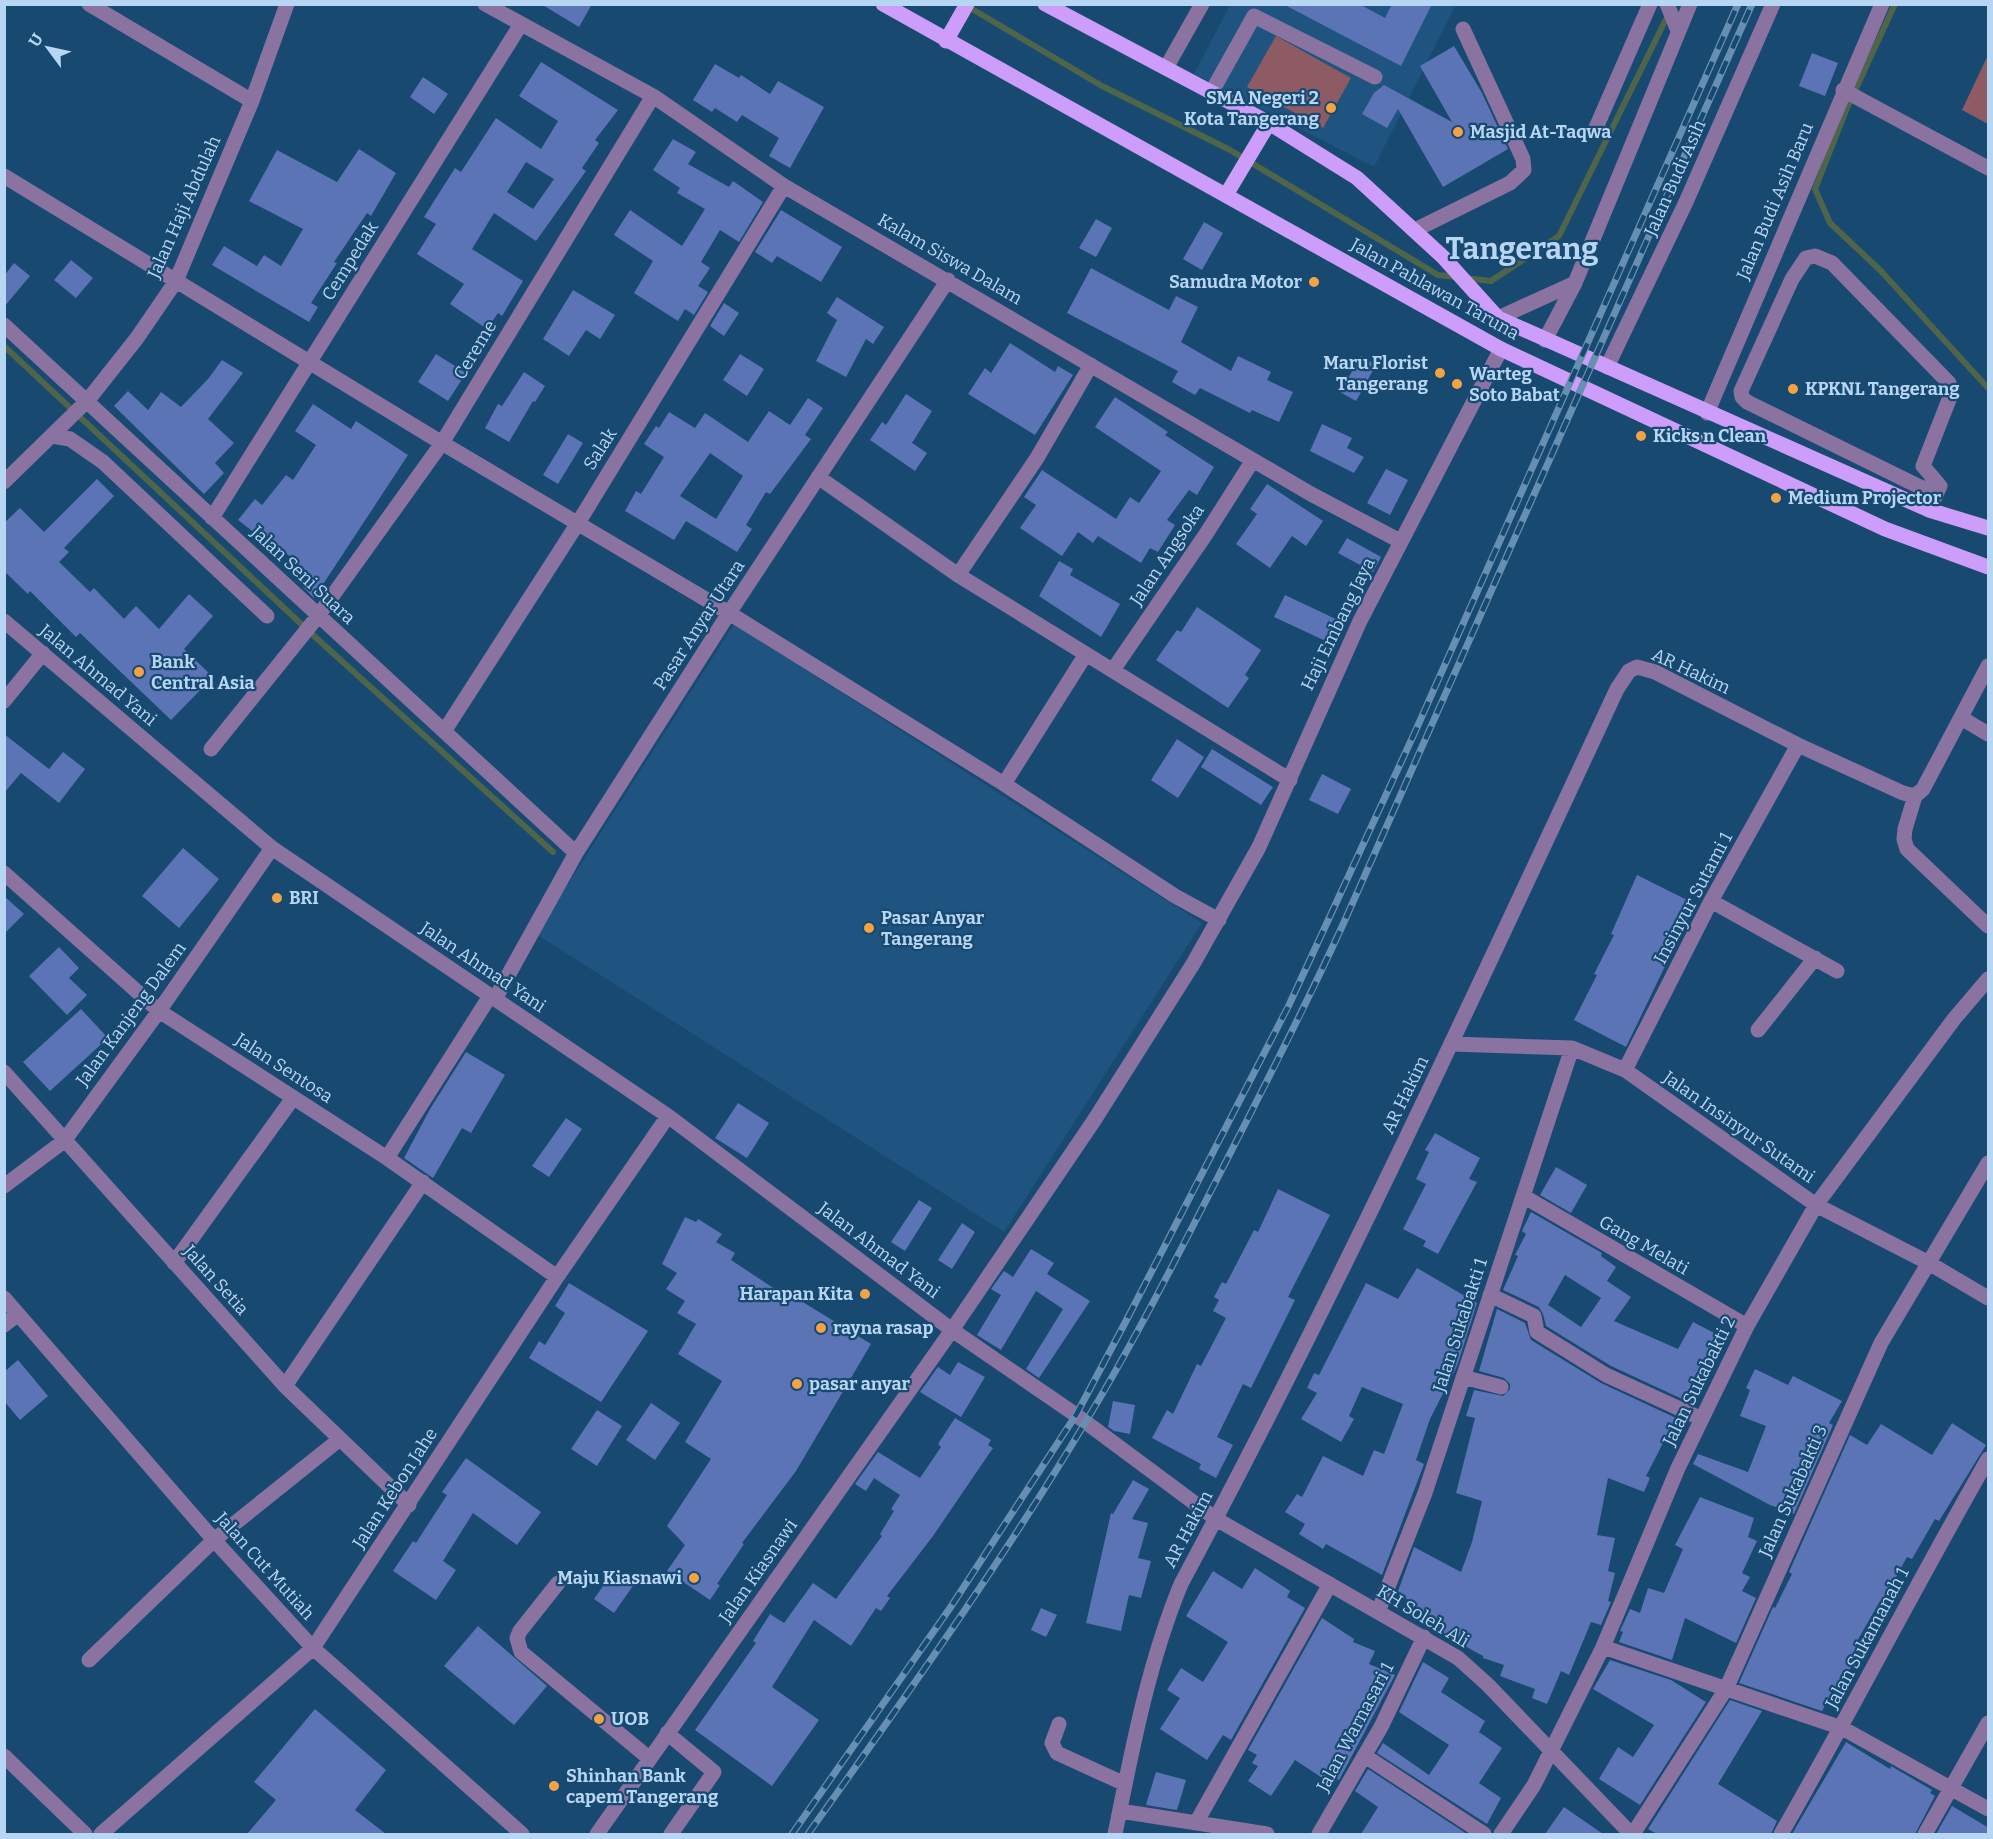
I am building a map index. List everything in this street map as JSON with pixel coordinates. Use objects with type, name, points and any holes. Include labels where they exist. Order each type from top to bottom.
[{"type":"main road","name":"Jalan Pahlawan Taruna","points":[[883,4],[946,41],[1229,190],[1501,349],[1885,529],[1989,567]]},
{"type":"main road","points":[[946,41],[967,4]]},
{"type":"main road","name":"Jalan Pahlawan Taruna","points":[[1045,4],[1211,93],[1265,130],[1357,178],[1443,257],[1493,313],[1545,340],[1929,510],[1989,528]]},
{"type":"main road","points":[[1229,190],[1265,130]]},
{"type":"street","points":[[89,4],[252,101]]},
{"type":"street","name":"Jalan Haji Abdulah","points":[[4,482],[85,404],[137,338],[176,281],[252,101],[287,4]]},
{"type":"street","name":"Kalam Siswa Dalam","points":[[485,4],[653,96],[784,186],[1253,460],[1400,542]]},
{"type":"street","points":[[1166,68],[1202,4]]},
{"type":"street","points":[[1595,130],[1650,4]]},
{"type":"street","points":[[1667,4],[1678,31]]},
{"type":"street","points":[[1545,340],[1575,284],[1690,4]]},
{"type":"street","name":"Jalan Budi Asih","points":[[1607,367],[1686,202],[1773,4]]},
{"type":"street","name":"Jalan Budi Asih Baru","points":[[1707,413],[1882,4]]},
{"type":"street","points":[[1211,93],[1254,16],[1375,77]]},
{"type":"street","name":"Cempedak","points":[[212,518],[521,24]]},
{"type":"street","points":[[1415,230],[1510,183],[1524,170],[1523,159],[1463,29]]},
{"type":"street","points":[[1846,91],[1989,168]]},
{"type":"street","name":"Cereme","points":[[211,749],[311,625],[442,443],[653,96]]},
{"type":"street","points":[[4,176],[311,361],[442,443],[729,613],[1004,784],[1175,896],[1219,920]]},
{"type":"street","name":"Salak","points":[[444,730],[578,523],[784,186]]},
{"type":"street","points":[[1929,510],[1939,488],[1938,482],[1923,466],[1950,398],[1948,383],[1832,263],[1815,256],[1806,258],[1792,279],[1742,391],[1742,397],[1747,402],[1918,486],[1930,490],[1939,488]]},
{"type":"street","name":"Pasar Anyar Utara","points":[[387,1158],[492,997],[576,853],[729,613],[948,280]]},
{"type":"street","points":[[1493,313],[1575,284]]},
{"type":"street","name":"Jalan Seni Suara","points":[[4,325],[85,404],[212,518],[311,625],[444,730],[576,853]]},
{"type":"street","name":"Haji Embang Jaya","points":[[1219,920],[1259,847],[1359,621],[1501,349]]},
{"type":"street","points":[[958,575],[1037,458],[1091,365]]},
{"type":"street","points":[[55,434],[70,439],[103,462],[267,616]]},
{"type":"street","name":"Jalan Angsoka","points":[[1113,670],[1206,534],[1253,460]]},
{"type":"street","points":[[818,477],[958,575],[1290,780]]},
{"type":"street","name":"Jalan Ahmad Yani","points":[[4,621],[272,848],[668,1116],[952,1330],[1076,1415],[1216,1519]]},
{"type":"street","points":[[4,701],[43,653]]},
{"type":"street","points":[[1004,784],[1086,654]]},
{"type":"street","points":[[1989,666],[1923,789],[1915,796],[1904,835],[1905,846],[1989,926]]},
{"type":"street","name":"AR Hakim","points":[[1116,1834],[1125,1784],[1166,1621],[1181,1584],[1303,1351],[1451,1044],[1617,689],[1629,671],[1637,667],[1655,672],[1798,745],[1903,793],[1915,796]]},
{"type":"street","points":[[1962,719],[1989,734]]},
{"type":"street","name":"Insinyur Sutami 1","points":[[1625,1070],[1711,901],[1798,745]]},
{"type":"street","name":"Jalan Kanjeng Dalem","points":[[4,1186],[64,1141],[159,1011],[272,848]]},
{"type":"street","name":"Jalan Sentosa","points":[[4,873],[159,1011],[423,1182],[557,1277]]},
{"type":"street","points":[[1711,901],[1837,971]]},
{"type":"street","name":"Jalan Kiasnawi","points":[[597,1834],[952,1330],[1095,1119],[1219,920]]},
{"type":"street","points":[[1758,1030],[1815,958]]},
{"type":"street","name":"Jalan Sukabakti 2","points":[[1501,1834],[1534,1785],[1603,1647],[1678,1468],[1747,1326],[1816,1205],[1954,1019],[1989,979]]},
{"type":"street","name":"Jalan Insinyur Sutami","points":[[1451,1044],[1572,1048],[1625,1070],[1816,1205],[1927,1262],[1989,1298]]},
{"type":"street","name":"Jalan Sukabakti 1","points":[[1378,1612],[1425,1493],[1572,1048]]},
{"type":"street","name":"Jalan Setia","points":[[4,1072],[285,1386],[409,1504]]},
{"type":"street","points":[[174,1263],[293,1098]]},
{"type":"street","name":"Jalan Kebon Jahe","points":[[101,1834],[313,1648],[557,1277],[668,1116]]},
{"type":"street","name":"Jalan Sukabakti 3","points":[[1632,1834],[1726,1689],[1881,1342],[1989,1162]]},
{"type":"street","points":[[285,1386],[423,1182]]},
{"type":"street","name":"Gang Melati","points":[[1523,1196],[1747,1326]]},
{"type":"street","points":[[1490,1295],[1534,1316],[1537,1332],[1606,1375],[1702,1419]]},
{"type":"street","name":"Jalan Cut Mutiah","points":[[4,1298],[214,1540],[313,1648],[522,1834]]},
{"type":"street","points":[[4,1325],[18,1314]]},
{"type":"street","points":[[1463,1377],[1501,1387]]},
{"type":"street","points":[[89,1660],[214,1540],[340,1439]]},
{"type":"street","name":"Jalan Sukamanah 1","points":[[1781,1834],[1842,1728],[1889,1634],[1989,1459]]},
{"type":"street","name":"KH Soleh Ali","points":[[1216,1519],[1458,1658],[1488,1685],[1632,1834]]},
{"type":"street","points":[[558,1583],[520,1631],[517,1638],[521,1652],[650,1759]]},
{"type":"street","points":[[1196,1823],[1330,1584]]},
{"type":"street","name":"Jalan Warnasari 1","points":[[1318,1834],[1365,1756],[1424,1637]]},
{"type":"street","points":[[1603,1647],[1842,1728],[1989,1809]]},
{"type":"street","points":[[1925,1834],[1989,1723]]},
{"type":"street","points":[[1059,1724],[1052,1743],[1057,1753],[1125,1784]]},
{"type":"street","points":[[667,1733],[714,1772],[671,1834]]},
{"type":"street","points":[[4,1756],[85,1834]]},
{"type":"street","points":[[1365,1756],[1484,1834]]},
{"type":"street","points":[[1120,1811],[1267,1834]]},
{"type":"shaded area","name":"SMA Negeri 2 Kota Tangerang","points":[[1230,5],[1456,5],[1374,167],[1194,74]]},
{"type":"shaded area","points":[[1276,36],[1351,78],[1323,128],[1247,87]]},
{"type":"shaded area","points":[[1988,55],[1988,124],[1962,110]]},
{"type":"shaded area","name":"Pasar Anyar Tangerang","points":[[734,624],[1202,923],[1004,1232],[536,934]]},
{"type":"building","points":[[541,4],[592,4],[579,27]]},
{"type":"building","points":[[1283,4],[1359,4],[1385,18],[1392,4],[1432,4],[1401,66]]},
{"type":"building","name":"Masjid At-Taqwa","points":[[1454,46],[1482,93],[1508,149],[1443,187],[1398,109],[1387,128],[1362,114],[1374,93],[1384,85],[1452,122],[1420,66]]},
{"type":"building","points":[[1812,53],[1838,63],[1825,96],[1799,86]]},
{"type":"building","points":[[541,62],[618,110],[595,140],[599,143],[582,168],[586,171],[536,241],[494,213],[472,249],[523,281],[502,316],[498,313],[487,329],[450,304],[464,284],[417,254],[436,224],[424,217],[455,168],[461,172],[496,118],[541,149],[558,121],[519,96]],"holes":[[[526,162],[554,179],[533,209],[507,192]]]},
{"type":"building","points":[[715,64],[739,78],[741,75],[770,94],[778,81],[824,107],[790,168],[769,156],[779,138],[742,115],[737,122],[715,108],[712,112],[693,100]]},
{"type":"building","points":[[423,77],[448,94],[434,114],[410,97]]},
{"type":"building","points":[[673,139],[696,152],[688,164],[729,187],[733,181],[763,202],[739,242],[720,230],[701,262],[710,268],[698,286],[708,292],[694,315],[685,309],[678,321],[634,293],[653,261],[614,235],[630,210],[682,246],[705,209],[677,193],[680,188],[653,170]]},
{"type":"building","points":[[359,149],[396,173],[371,216],[367,213],[334,262],[337,263],[311,303],[318,307],[309,322],[212,265],[224,246],[257,266],[264,255],[281,266],[303,229],[249,201],[277,150],[337,182]]},
{"type":"building","points":[[781,210],[842,247],[821,282],[777,256],[772,263],[755,252]]},
{"type":"building","points":[[1096,219],[1112,228],[1096,257],[1079,248]]},
{"type":"building","points":[[1204,222],[1223,233],[1202,270],[1183,259]]},
{"type":"building","points":[[71,260],[93,278],[76,298],[54,280]]},
{"type":"building","points":[[14,263],[30,276],[4,307],[4,276]]},
{"type":"building","points":[[1091,268],[1169,310],[1176,296],[1198,307],[1181,342],[1231,371],[1238,356],[1271,372],[1267,380],[1293,392],[1279,422],[1252,410],[1250,413],[1200,388],[1195,395],[1172,382],[1178,371],[1067,313]]},
{"type":"building","points":[[573,290],[615,315],[600,339],[586,330],[569,356],[543,339]]},
{"type":"building","points":[[837,297],[884,327],[873,344],[866,339],[846,377],[816,361],[837,320],[827,313]]},
{"type":"building","points":[[724,303],[739,313],[724,336],[710,326]]},
{"type":"building","points":[[1010,343],[1055,372],[1058,366],[1073,375],[1035,435],[968,394],[985,368],[991,373]]},
{"type":"building","points":[[436,354],[466,373],[448,401],[418,382]]},
{"type":"building","points":[[740,354],[764,369],[747,396],[723,380]]},
{"type":"building","points":[[1361,356],[1376,365],[1356,401],[1340,392]]},
{"type":"building","points":[[222,360],[243,373],[208,419],[234,443],[215,463],[224,473],[204,494],[114,406],[128,391],[148,410],[161,392],[181,407],[208,379]]},
{"type":"building","points":[[524,372],[545,386],[535,402],[533,401],[509,442],[485,428],[498,404],[502,406]]},
{"type":"building","points":[[906,394],[932,411],[912,443],[927,453],[915,471],[870,440],[882,422],[886,425]]},
{"type":"building","points":[[1115,397],[1168,432],[1165,435],[1214,467],[1197,495],[1189,490],[1167,520],[1175,525],[1158,552],[1150,548],[1141,563],[1098,536],[1093,543],[1078,532],[1062,556],[1020,528],[1036,505],[1024,497],[1042,470],[1116,519],[1130,497],[1139,503],[1161,471],[1095,427]]},
{"type":"building","points":[[808,398],[823,408],[805,435],[811,439],[770,494],[766,492],[746,525],[752,529],[737,552],[686,521],[674,540],[625,511],[636,491],[641,494],[664,457],[644,444],[656,426],[659,428],[669,412],[695,428],[705,413],[748,442],[769,411],[790,425]],"holes":[[[710,453],[743,476],[716,519],[680,496]]]},
{"type":"building","points":[[313,404],[351,429],[356,421],[408,455],[314,598],[303,587],[311,575],[263,533],[260,537],[238,520],[255,499],[262,505],[286,475],[293,480],[316,445],[295,431]]},
{"type":"building","points":[[1322,424],[1352,438],[1347,448],[1364,457],[1354,473],[1310,451]]},
{"type":"building","points":[[568,434],[583,443],[558,484],[543,475]]},
{"type":"building","points":[[1386,469],[1408,480],[1390,515],[1367,503]]},
{"type":"building","points":[[97,479],[114,496],[64,548],[69,552],[59,562],[90,592],[94,588],[124,619],[136,606],[159,629],[189,594],[213,616],[184,649],[213,677],[171,720],[80,633],[76,637],[30,591],[28,594],[4,571],[4,523],[20,508],[44,532]]},
{"type":"building","points":[[1267,484],[1323,521],[1306,546],[1292,536],[1270,568],[1236,544],[1257,514],[1250,509]]},
{"type":"building","points":[[1347,538],[1381,557],[1373,572],[1338,553]]},
{"type":"building","points":[[1059,561],[1073,569],[1070,575],[1120,604],[1101,637],[1039,596]]},
{"type":"building","points":[[1285,595],[1342,622],[1332,644],[1274,617]]},
{"type":"building","points":[[1197,607],[1261,650],[1245,675],[1249,678],[1228,708],[1156,660],[1177,630],[1181,632]]},
{"type":"building","points":[[4,734],[49,769],[63,752],[85,769],[59,803],[21,773],[4,793]]},
{"type":"building","points":[[1177,739],[1204,757],[1178,798],[1151,780]]},
{"type":"building","points":[[1212,749],[1273,787],[1261,805],[1201,767]]},
{"type":"building","points":[[1322,774],[1351,789],[1338,814],[1309,800]]},
{"type":"building","points":[[183,848],[219,879],[179,928],[142,896]]},
{"type":"building","points":[[1637,875],[1695,904],[1626,1047],[1574,1020],[1597,975],[1594,974],[1614,935],[1611,934]]},
{"type":"building","points":[[4,896],[24,914],[4,934]]},
{"type":"building","points":[[59,947],[79,968],[69,978],[87,995],[67,1015],[29,976]]},
{"type":"building","points":[[81,1009],[108,1038],[50,1091],[23,1062]]},
{"type":"building","points":[[466,1052],[505,1075],[471,1133],[462,1128],[433,1178],[404,1158],[430,1109]]},
{"type":"building","points":[[738,1103],[769,1123],[747,1158],[715,1138]]},
{"type":"building","points":[[566,1118],[582,1129],[549,1177],[532,1166]]},
{"type":"building","points":[[1435,1133],[1480,1158],[1469,1179],[1477,1182],[1438,1254],[1423,1246],[1426,1241],[1403,1229],[1426,1184],[1416,1179],[1429,1152],[1425,1150]]},
{"type":"building","points":[[1556,1167],[1587,1185],[1571,1213],[1540,1195]]},
{"type":"building","points":[[1278,1189],[1330,1215],[1288,1297],[1295,1300],[1251,1388],[1243,1384],[1217,1437],[1233,1445],[1216,1478],[1199,1469],[1201,1464],[1152,1438],[1167,1410],[1173,1414],[1197,1364],[1201,1366],[1226,1318],[1213,1311],[1219,1300],[1214,1297],[1222,1282],[1226,1284],[1254,1230],[1258,1232]]},
{"type":"building","points":[[919,1200],[932,1208],[905,1251],[891,1242]]},
{"type":"building","points":[[1531,1212],[1602,1253],[1601,1256],[1616,1267],[1607,1281],[1631,1297],[1614,1321],[1678,1349],[1693,1322],[1722,1337],[1693,1404],[1611,1366],[1546,1326],[1539,1307],[1503,1290],[1518,1256],[1515,1255],[1526,1234],[1522,1231]],"holes":[[[1565,1275],[1601,1298],[1581,1327],[1548,1305]]]},
{"type":"building","points":[[685,1217],[696,1222],[698,1219],[722,1234],[716,1242],[735,1253],[731,1260],[778,1291],[780,1288],[871,1344],[796,1471],[742,1543],[744,1544],[717,1584],[720,1585],[710,1600],[667,1571],[685,1545],[667,1526],[711,1459],[685,1442],[722,1381],[678,1354],[696,1324],[677,1313],[685,1301],[666,1289],[677,1273],[662,1264]]},
{"type":"building","points":[[962,1223],[975,1232],[952,1269],[938,1260]]},
{"type":"building","points":[[1031,1249],[1054,1263],[1047,1274],[1090,1301],[1039,1378],[1026,1369],[1063,1309],[1036,1291],[1001,1350],[977,1335],[1001,1295],[991,1289],[1004,1271],[1013,1277]]},
{"type":"building","points":[[1417,1268],[1477,1303],[1457,1366],[1430,1419],[1416,1460],[1424,1464],[1382,1575],[1326,1544],[1323,1549],[1299,1534],[1305,1524],[1285,1512],[1297,1494],[1302,1497],[1323,1456],[1363,1476],[1374,1450],[1384,1454],[1403,1404],[1362,1387],[1349,1416],[1354,1419],[1341,1442],[1301,1419],[1317,1393],[1307,1388],[1314,1373],[1319,1375],[1366,1283],[1398,1299]]},
{"type":"building","points":[[569,1283],[648,1331],[601,1402],[529,1358],[539,1341],[545,1345],[565,1313],[555,1306]]},
{"type":"building","points":[[1497,1309],[1525,1323],[1531,1340],[1601,1383],[1676,1418],[1646,1476],[1650,1478],[1644,1492],[1608,1478],[1597,1535],[1615,1538],[1608,1571],[1615,1573],[1608,1601],[1611,1602],[1601,1625],[1591,1622],[1569,1675],[1561,1671],[1547,1704],[1532,1698],[1535,1689],[1500,1676],[1504,1665],[1483,1658],[1432,1628],[1437,1620],[1414,1608],[1417,1604],[1397,1594],[1414,1547],[1461,1572],[1472,1542],[1482,1501],[1456,1493],[1475,1418],[1466,1416],[1474,1390],[1503,1396],[1510,1389],[1510,1384],[1504,1378],[1479,1371]]},
{"type":"building","points":[[18,1360],[48,1396],[20,1420],[4,1401],[4,1372]]},
{"type":"building","points":[[958,1362],[985,1377],[961,1417],[920,1392],[938,1367],[950,1375]]},
{"type":"building","points":[[1755,1369],[1788,1385],[1793,1376],[1842,1401],[1829,1423],[1833,1425],[1794,1514],[1770,1505],[1693,1464],[1698,1454],[1748,1472],[1766,1426],[1740,1416],[1750,1390],[1746,1388]]},
{"type":"building","points":[[1113,1401],[1135,1405],[1130,1434],[1114,1431],[1108,1427]]},
{"type":"building","points":[[651,1403],[680,1423],[655,1460],[626,1440]]},
{"type":"building","points":[[597,1410],[622,1426],[597,1466],[571,1449]]},
{"type":"building","points":[[955,1418],[991,1440],[988,1445],[993,1448],[933,1536],[887,1596],[890,1598],[881,1611],[876,1608],[851,1646],[814,1620],[772,1687],[819,1720],[772,1786],[695,1730],[756,1643],[753,1641],[770,1614],[784,1623],[813,1583],[836,1599],[882,1536],[880,1534],[894,1511],[891,1509],[900,1495],[874,1478],[866,1491],[855,1484],[878,1452],[920,1478],[941,1447],[938,1444]]},
{"type":"building","points":[[1952,1423],[1986,1445],[1939,1521],[1935,1519],[1912,1559],[1907,1557],[1856,1643],[1865,1648],[1855,1667],[1852,1665],[1839,1690],[1834,1687],[1822,1711],[1739,1683],[1773,1607],[1775,1608],[1792,1574],[1789,1572],[1850,1435],[1867,1445],[1881,1424],[1932,1455]]},
{"type":"building","points":[[466,1458],[541,1512],[517,1545],[473,1513],[443,1561],[456,1570],[436,1600],[393,1571],[413,1541],[416,1543],[447,1495],[442,1492]]},
{"type":"building","points":[[1133,1480],[1149,1489],[1132,1519],[1148,1523],[1138,1558],[1151,1561],[1141,1598],[1129,1595],[1121,1631],[1086,1623],[1111,1513],[1113,1514]]},
{"type":"building","points":[[1700,1497],[1754,1518],[1748,1537],[1757,1541],[1742,1573],[1750,1577],[1742,1591],[1756,1598],[1736,1643],[1685,1618],[1672,1660],[1619,1642],[1623,1632],[1620,1631],[1630,1609],[1640,1613],[1648,1588],[1664,1593],[1683,1549],[1675,1545]]},
{"type":"building","points":[[1255,1568],[1290,1591],[1287,1597],[1305,1608],[1231,1740],[1223,1735],[1207,1760],[1160,1729],[1180,1698],[1167,1690],[1181,1668],[1203,1682],[1228,1642],[1186,1616],[1213,1571],[1242,1589]]},
{"type":"building","points":[[615,1569],[635,1583],[614,1613],[594,1599]]},
{"type":"building","points":[[1041,1608],[1057,1615],[1046,1637],[1031,1630]]},
{"type":"building","points":[[1322,1618],[1354,1639],[1353,1642],[1375,1651],[1369,1664],[1395,1675],[1339,1780],[1337,1779],[1333,1785],[1295,1760],[1271,1796],[1248,1781],[1258,1766],[1252,1763],[1257,1755],[1248,1750]]},
{"type":"building","points":[[478,1626],[547,1686],[514,1725],[444,1666]]},
{"type":"building","points":[[1610,1660],[1671,1680],[1706,1702],[1640,1805],[1599,1779],[1618,1747],[1633,1757],[1654,1725],[1593,1689]]},
{"type":"building","points":[[1423,1662],[1449,1678],[1441,1692],[1485,1721],[1479,1732],[1502,1748],[1479,1783],[1501,1798],[1487,1824],[1377,1753],[1383,1743],[1429,1775],[1449,1745],[1399,1712]]},
{"type":"building","points":[[1730,1700],[1762,1711],[1718,1784],[1777,1821],[1771,1834],[1657,1834],[1648,1829]]},
{"type":"building","points":[[315,1709],[386,1770],[355,1810],[386,1834],[247,1834],[276,1800],[254,1782]]},
{"type":"building","points":[[1846,1742],[1890,1769],[1891,1766],[1932,1790],[1930,1793],[1935,1796],[1915,1834],[1792,1834]]},
{"type":"building","points":[[1368,1769],[1467,1834],[1361,1834],[1378,1807],[1355,1791]]},
{"type":"building","points":[[1156,1772],[1186,1780],[1177,1810],[1146,1805]]},
{"type":"building","points":[[1952,1806],[1989,1828],[1989,1834],[1936,1834]]},
{"type":"building","points":[[1564,1807],[1603,1834],[1545,1834]]},
{"type":"waterway","points":[[1895,4],[1847,108],[1815,189],[1830,223],[1880,270],[1988,388]]},
{"type":"waterway","points":[[967,6],[1102,86],[1230,150],[1438,275],[1491,281],[1559,236],[1669,13]]},
{"type":"waterway","points":[[4,346],[313,635],[553,852]]},
{"type":"railway","points":[[792,1834],[950,1608],[1076,1415],[1126,1321],[1289,1005],[1415,732],[1738,4]]},
{"type":"railway","points":[[808,1834],[950,1632],[1053,1476],[1120,1363],[1185,1241],[1283,1050],[1345,920],[1752,4]]},
{"type":"place","name":"SMA Negeri 2 Kota Tangerang","points":[[1331,108]]},
{"type":"place","name":"Masjid At-Taqwa","points":[[1458,132]]},
{"type":"place","name":"Samudra Motor","points":[[1314,282]]},
{"type":"place","name":"Maru Florist Tangerang","points":[[1440,373]]},
{"type":"place","name":"Warteg Soto Babat","points":[[1457,384]]},
{"type":"place","name":"KPKNL Tangerang","points":[[1793,389]]},
{"type":"place","name":"Kicks n Clean","points":[[1641,436]]},
{"type":"place","name":"Medium Projector","points":[[1776,498]]},
{"type":"place","name":"Bank Central Asia","points":[[139,672]]},
{"type":"place","name":"BRI","points":[[277,898]]},
{"type":"place","name":"Pasar Anyar Tangerang","points":[[869,928]]},
{"type":"place","name":"Harapan Kita","points":[[865,1294]]},
{"type":"place","name":"rayna rasap","points":[[821,1328]]},
{"type":"place","name":"pasar anyar","points":[[797,1384]]},
{"type":"place","name":"Maju Kiasnawi","points":[[694,1578]]},
{"type":"place","name":"UOB","points":[[599,1719]]},
{"type":"place","name":"Shinhan Bank capem Tangerang","points":[[554,1786]]},
{"type":"district","name":"Tangerang","points":[[1522,249]]}]
